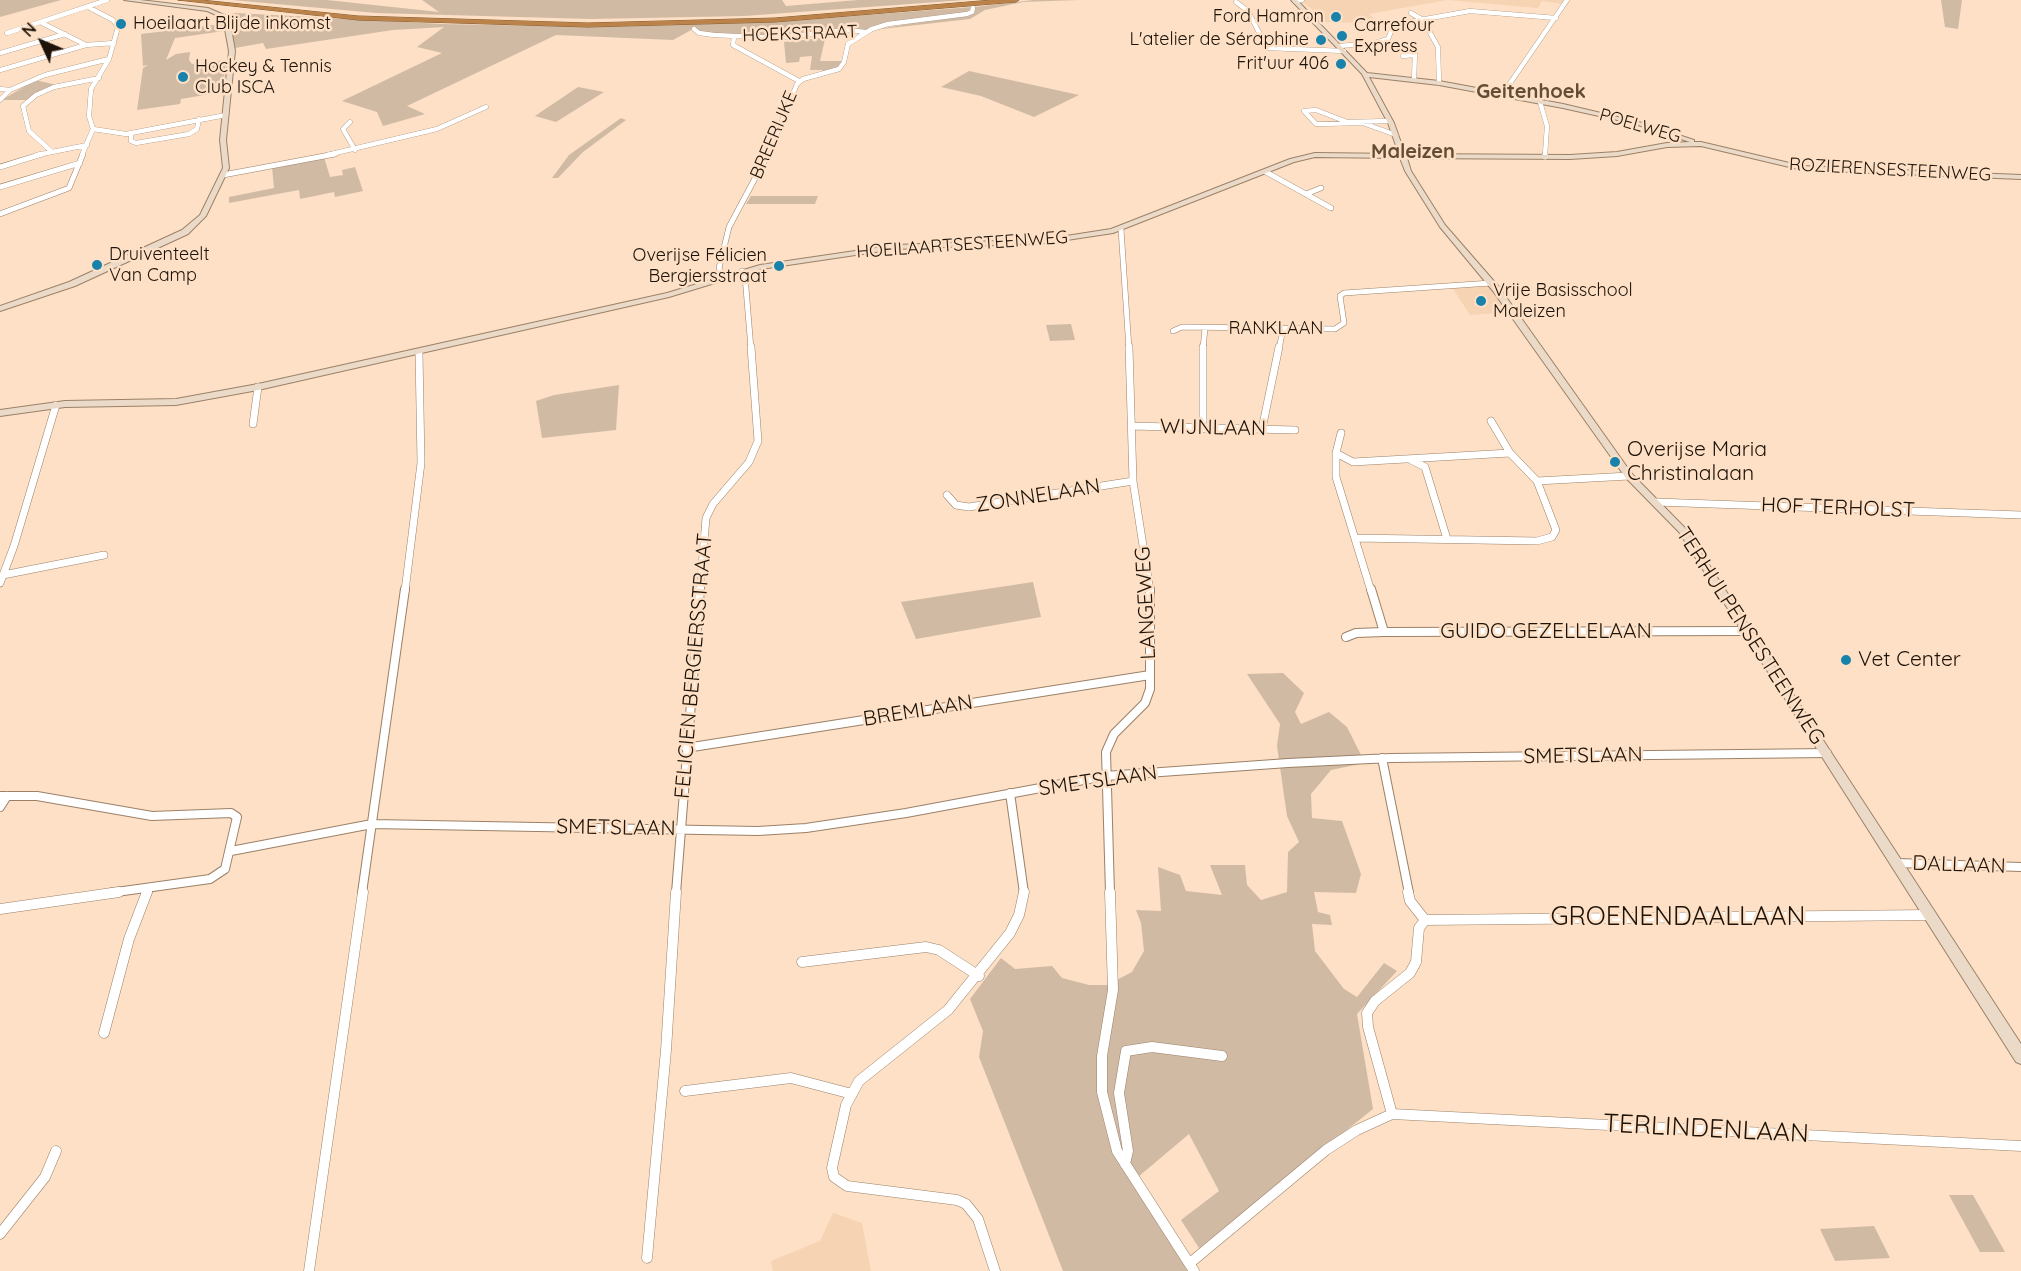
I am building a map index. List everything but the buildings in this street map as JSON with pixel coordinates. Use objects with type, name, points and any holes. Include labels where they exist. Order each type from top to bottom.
[{"type":"highway","points":[[181,0],[381,20],[588,25],[776,20],[1016,0]]},
{"type":"highway","points":[[211,0],[409,17],[590,22],[782,16],[985,0]]},
{"type":"street","points":[[7,33],[90,8],[107,0]]},
{"type":"street","points":[[0,309],[72,284],[185,232],[203,216],[226,168],[223,146],[232,51],[225,17],[208,10],[127,0]]},
{"type":"street","points":[[1294,0],[1302,0]]},
{"type":"street","name":"TERHULPENSESTEENWEG","points":[[1294,0],[1366,75],[1390,121],[1411,177],[1442,226],[1491,283],[1629,476],[1682,530],[2021,1057]]},
{"type":"street","points":[[1502,95],[1567,0]]},
{"type":"street","points":[[1236,2],[1248,11],[1267,48],[1341,48],[1387,39],[1390,37],[1389,32],[1398,25],[1476,10],[1556,18]]},
{"type":"street","points":[[0,214],[69,188],[80,163],[93,129],[89,108],[91,89],[110,59],[116,23],[90,8]]},
{"type":"street","name":"BREERIJKE","points":[[724,278],[719,268],[729,227],[762,170],[782,114],[799,81],[839,69],[844,62],[848,44],[867,32],[888,24],[967,14],[972,12],[973,8]]},
{"type":"street","points":[[1411,13],[1423,20],[1438,47],[1439,83]]},
{"type":"street","points":[[42,23],[86,45]]},
{"type":"street","name":"HOEKSTRAAT","points":[[694,29],[700,33],[783,38],[847,30],[867,32]]},
{"type":"street","points":[[0,53],[65,34]]},
{"type":"street","name":"HOEKSTRAAT","points":[[734,36],[734,45],[799,81]]},
{"type":"street","points":[[0,70],[86,45],[114,43]]},
{"type":"street","points":[[1403,56],[1414,54],[1414,80]]},
{"type":"street","points":[[0,100],[10,90],[54,71],[110,59]]},
{"type":"street","name":"POELWEG","points":[[1366,75],[1439,83],[1540,102],[1625,120],[1701,144]]},
{"type":"street","points":[[51,151],[29,131],[25,123],[23,106],[36,95],[54,87],[99,78]]},
{"type":"street","points":[[0,88],[10,90]]},
{"type":"street","points":[[1540,102],[1548,126],[1545,157]]},
{"type":"street","points":[[223,175],[355,150],[437,129],[486,107]]},
{"type":"street","points":[[1390,121],[1347,122],[1316,110],[1304,111],[1316,124],[1364,123],[1396,135]]},
{"type":"street","points":[[89,138],[106,133],[131,133],[226,115]]},
{"type":"street","points":[[131,133],[130,141],[136,143],[189,134],[197,129],[199,119]]},
{"type":"street","points":[[350,122],[343,129],[355,150]]},
{"type":"street","points":[[93,129],[106,133]]},
{"type":"street","name":"ROZIERENSESTEENWEG","points":[[1402,155],[1545,157],[1617,154],[1667,146],[1701,144],[1802,168],[2021,177]]},
{"type":"street","points":[[0,167],[51,151],[87,145]]},
{"type":"street","name":"HOEILAARTSESTEENWEG","points":[[0,413],[56,405],[176,402],[258,387],[415,354],[669,295],[742,271],[863,250],[1047,241],[1121,229],[1299,158],[1315,155],[1402,155]]},
{"type":"street","points":[[0,187],[80,163]]},
{"type":"street","points":[[1266,172],[1331,208]]},
{"type":"street","points":[[1306,194],[1321,188]]},
{"type":"street","name":"LANGEWEG","points":[[1121,229],[1129,331],[1133,481],[1151,599],[1150,689],[1145,703],[1108,744],[1105,776],[1113,1004],[1102,1056],[1102,1092],[1108,1124],[1117,1150],[1192,1267]]},
{"type":"street","name":"FELICIEN BERGIERSSTRAAT","points":[[647,1258],[666,1050],[686,748],[706,518],[713,504],[749,462],[758,441],[745,276],[742,271]]},
{"type":"street","name":"RANKLAAN","points":[[1173,331],[1182,327],[1339,328],[1344,323],[1340,296],[1344,293],[1491,283]]},
{"type":"street","points":[[1203,429],[1201,367],[1205,328]]},
{"type":"street","points":[[1262,429],[1283,328]]},
{"type":"street","points":[[309,1271],[421,463],[415,354]]},
{"type":"street","points":[[253,424],[258,387]]},
{"type":"street","points":[[0,583],[56,405]]},
{"type":"street","points":[[1355,538],[1537,541],[1552,537],[1556,530],[1535,478],[1510,453],[1491,421]]},
{"type":"street","name":"WIJNLAAN","points":[[1131,426],[1295,430]]},
{"type":"street","points":[[1341,433],[1336,453],[1336,470],[1384,632]]},
{"type":"street","points":[[1336,453],[1353,462]]},
{"type":"street","points":[[1336,470],[1353,462],[1510,453]]},
{"type":"street","points":[[1425,467],[1431,458]]},
{"type":"street","points":[[1410,459],[1425,467],[1447,539]]},
{"type":"street","points":[[1535,478],[1629,476]]},
{"type":"street","name":"ZONNELAAN","points":[[947,495],[956,505],[969,507],[1133,481]]},
{"type":"street","name":"HOF TERHOLST","points":[[1656,502],[2021,515]]},
{"type":"street","points":[[3,575],[104,555]]},
{"type":"street","name":"GUIDO GEZELLELAAN","points":[[1346,637],[1356,633],[1384,632],[1747,632]]},
{"type":"street","name":"BREMLAAN","points":[[686,748],[1150,675]]},
{"type":"street","name":"SMETSLAAN","points":[[231,851],[372,824],[681,829],[806,828],[1105,776],[1382,758],[1827,753]]},
{"type":"street","points":[[1192,1267],[1326,1150],[1357,1130],[1392,1114],[1368,1027],[1367,1013],[1375,1001],[1410,973],[1416,962],[1419,928],[1425,920],[1410,901],[1382,758]]},
{"type":"street","points":[[995,1271],[978,1220],[966,1204],[957,1200],[847,1186],[837,1180],[832,1168],[846,1106],[852,1094],[871,1069],[931,1026],[979,975],[1010,933],[1024,897],[1010,793]]},
{"type":"street","points":[[0,807],[4,796],[59,799],[107,810],[144,815],[235,813],[231,851],[225,869],[220,875],[210,879],[0,909]]},
{"type":"street","name":"DALLAAN","points":[[1897,863],[2021,867]]},
{"type":"street","points":[[104,1033],[129,939],[149,888]]},
{"type":"street","name":"GROENENDAALLAAN","points":[[1425,920],[1930,915]]},
{"type":"street","points":[[802,962],[926,946],[939,950],[979,975]]},
{"type":"street","points":[[1125,1164],[1128,1151],[1119,1093],[1126,1051],[1152,1047],[1222,1056]]},
{"type":"street","points":[[685,1091],[791,1078],[852,1094]]},
{"type":"street","name":"TERLINDENLAAN","points":[[1392,1114],[2021,1146]]},
{"type":"street","points":[[0,1234],[45,1177],[56,1151]]},
{"type":"shaded area","points":[[0,0],[61,0],[0,17]]},
{"type":"shaded area","points":[[232,0],[327,0],[439,12],[422,0],[782,0],[786,6],[858,0],[965,0],[744,16],[591,19],[376,13]]},
{"type":"shaded area","points":[[1033,0],[1079,0],[1023,2],[985,10],[970,19],[873,30],[972,13],[975,7]]},
{"type":"shaded area","points":[[1300,0],[1447,0],[1369,14],[1377,21],[1373,23],[1319,22],[1312,14],[1313,10]]},
{"type":"shaded area","points":[[1447,0],[1565,0],[1562,4],[1542,1],[1538,8]]},
{"type":"shaded area","points":[[1941,0],[1962,0],[1958,29],[1945,27]]},
{"type":"shaded area","points":[[972,7],[966,14],[885,23],[866,31],[787,38],[699,32],[693,29],[673,40],[556,35],[407,106],[425,114],[383,126],[377,112],[342,101],[442,53],[417,47],[444,27],[393,30],[266,49],[263,43],[235,48],[226,15],[236,13],[442,24],[604,27],[775,22]]},
{"type":"shaded area","name":"Hockey & Tennis Club ISCA","points":[[222,24],[224,31],[175,38],[166,60],[176,54],[190,52],[189,60],[192,64],[226,60],[223,92],[181,99],[180,104],[137,110],[143,68],[148,65],[143,66],[141,34]]},
{"type":"shaded area","points":[[830,37],[825,39],[820,61],[843,61],[840,67],[824,73],[822,70],[810,70],[812,56],[800,57],[799,62],[786,63],[784,42]]},
{"type":"shaded area","points":[[969,71],[1079,95],[1034,117],[981,96],[941,87]]},
{"type":"shaded area","points":[[35,80],[57,85],[27,100],[2,100]]},
{"type":"shaded area","points":[[578,87],[604,92],[556,122],[535,116]]},
{"type":"shaded area","points":[[621,118],[626,120],[583,152],[558,178],[552,178],[569,155]]},
{"type":"shaded area","points":[[324,157],[330,177],[343,175],[342,170],[355,167],[363,191],[335,197],[334,192],[300,199],[299,190],[229,203],[229,197],[274,188],[272,167]]},
{"type":"shaded area","points":[[751,196],[818,196],[815,204],[746,204]]},
{"type":"shaded area","name":"Vrije Basisschool Maleizen","points":[[1489,285],[1508,312],[1470,315],[1452,287]]},
{"type":"shaded area","points":[[1071,324],[1075,340],[1050,341],[1046,325]]},
{"type":"shaded area","points":[[619,385],[616,430],[542,438],[536,401],[554,395]]},
{"type":"shaded area","points":[[1033,582],[1041,617],[916,639],[901,602]]},
{"type":"shaded area","points":[[1283,673],[1304,693],[1295,712],[1301,724],[1329,712],[1347,727],[1365,763],[1331,770],[1311,794],[1312,818],[1342,821],[1361,874],[1356,893],[1314,892],[1318,912],[1330,915],[1332,925],[1312,924],[1315,951],[1344,989],[1357,997],[1384,963],[1397,971],[1357,1014],[1373,1109],[1199,1248],[1181,1220],[1219,1191],[1189,1134],[1138,1177],[1188,1271],[1063,1271],[979,1057],[983,1031],[970,999],[1001,958],[1015,969],[1052,966],[1062,978],[1089,985],[1107,985],[1132,972],[1144,951],[1141,923],[1136,910],[1161,911],[1158,867],[1180,875],[1186,891],[1222,895],[1210,865],[1245,865],[1247,885],[1261,900],[1287,892],[1288,852],[1299,842],[1287,816],[1277,746],[1280,724],[1247,674]]},
{"type":"shaded area","points":[[1949,1195],[1973,1195],[2005,1252],[1980,1252]]},
{"type":"shaded area","points":[[833,1213],[862,1223],[871,1271],[773,1271],[771,1261],[820,1241]]},
{"type":"shaded area","points":[[1874,1226],[1890,1258],[1835,1261],[1820,1229]]},
{"type":"place","name":"Ford Hamron","points":[[1336,17]]},
{"type":"place","name":"Hoeilaart Blijde inkomst","points":[[121,24]]},
{"type":"place","name":"Carrefour Express","points":[[1342,36]]},
{"type":"place","name":"L'atelier de Séraphine","points":[[1321,40]]},
{"type":"place","name":"Frit'uur 406","points":[[1341,64]]},
{"type":"place","name":"Hockey & Tennis Club ISCA","points":[[183,77]]},
{"type":"place","name":"Druiventeelt Van Camp","points":[[97,265]]},
{"type":"place","name":"Overijse Félicien Bergiersstraat","points":[[779,266]]},
{"type":"place","name":"Vrije Basisschool Maleizen","points":[[1481,301]]},
{"type":"place","name":"Overijse Maria Christinalaan","points":[[1615,462]]},
{"type":"place","name":"Vet Center","points":[[1846,660]]},
{"type":"district","name":"Geitenhoek","points":[[1531,92]]},
{"type":"district","name":"Maleizen","points":[[1413,152]]}]
